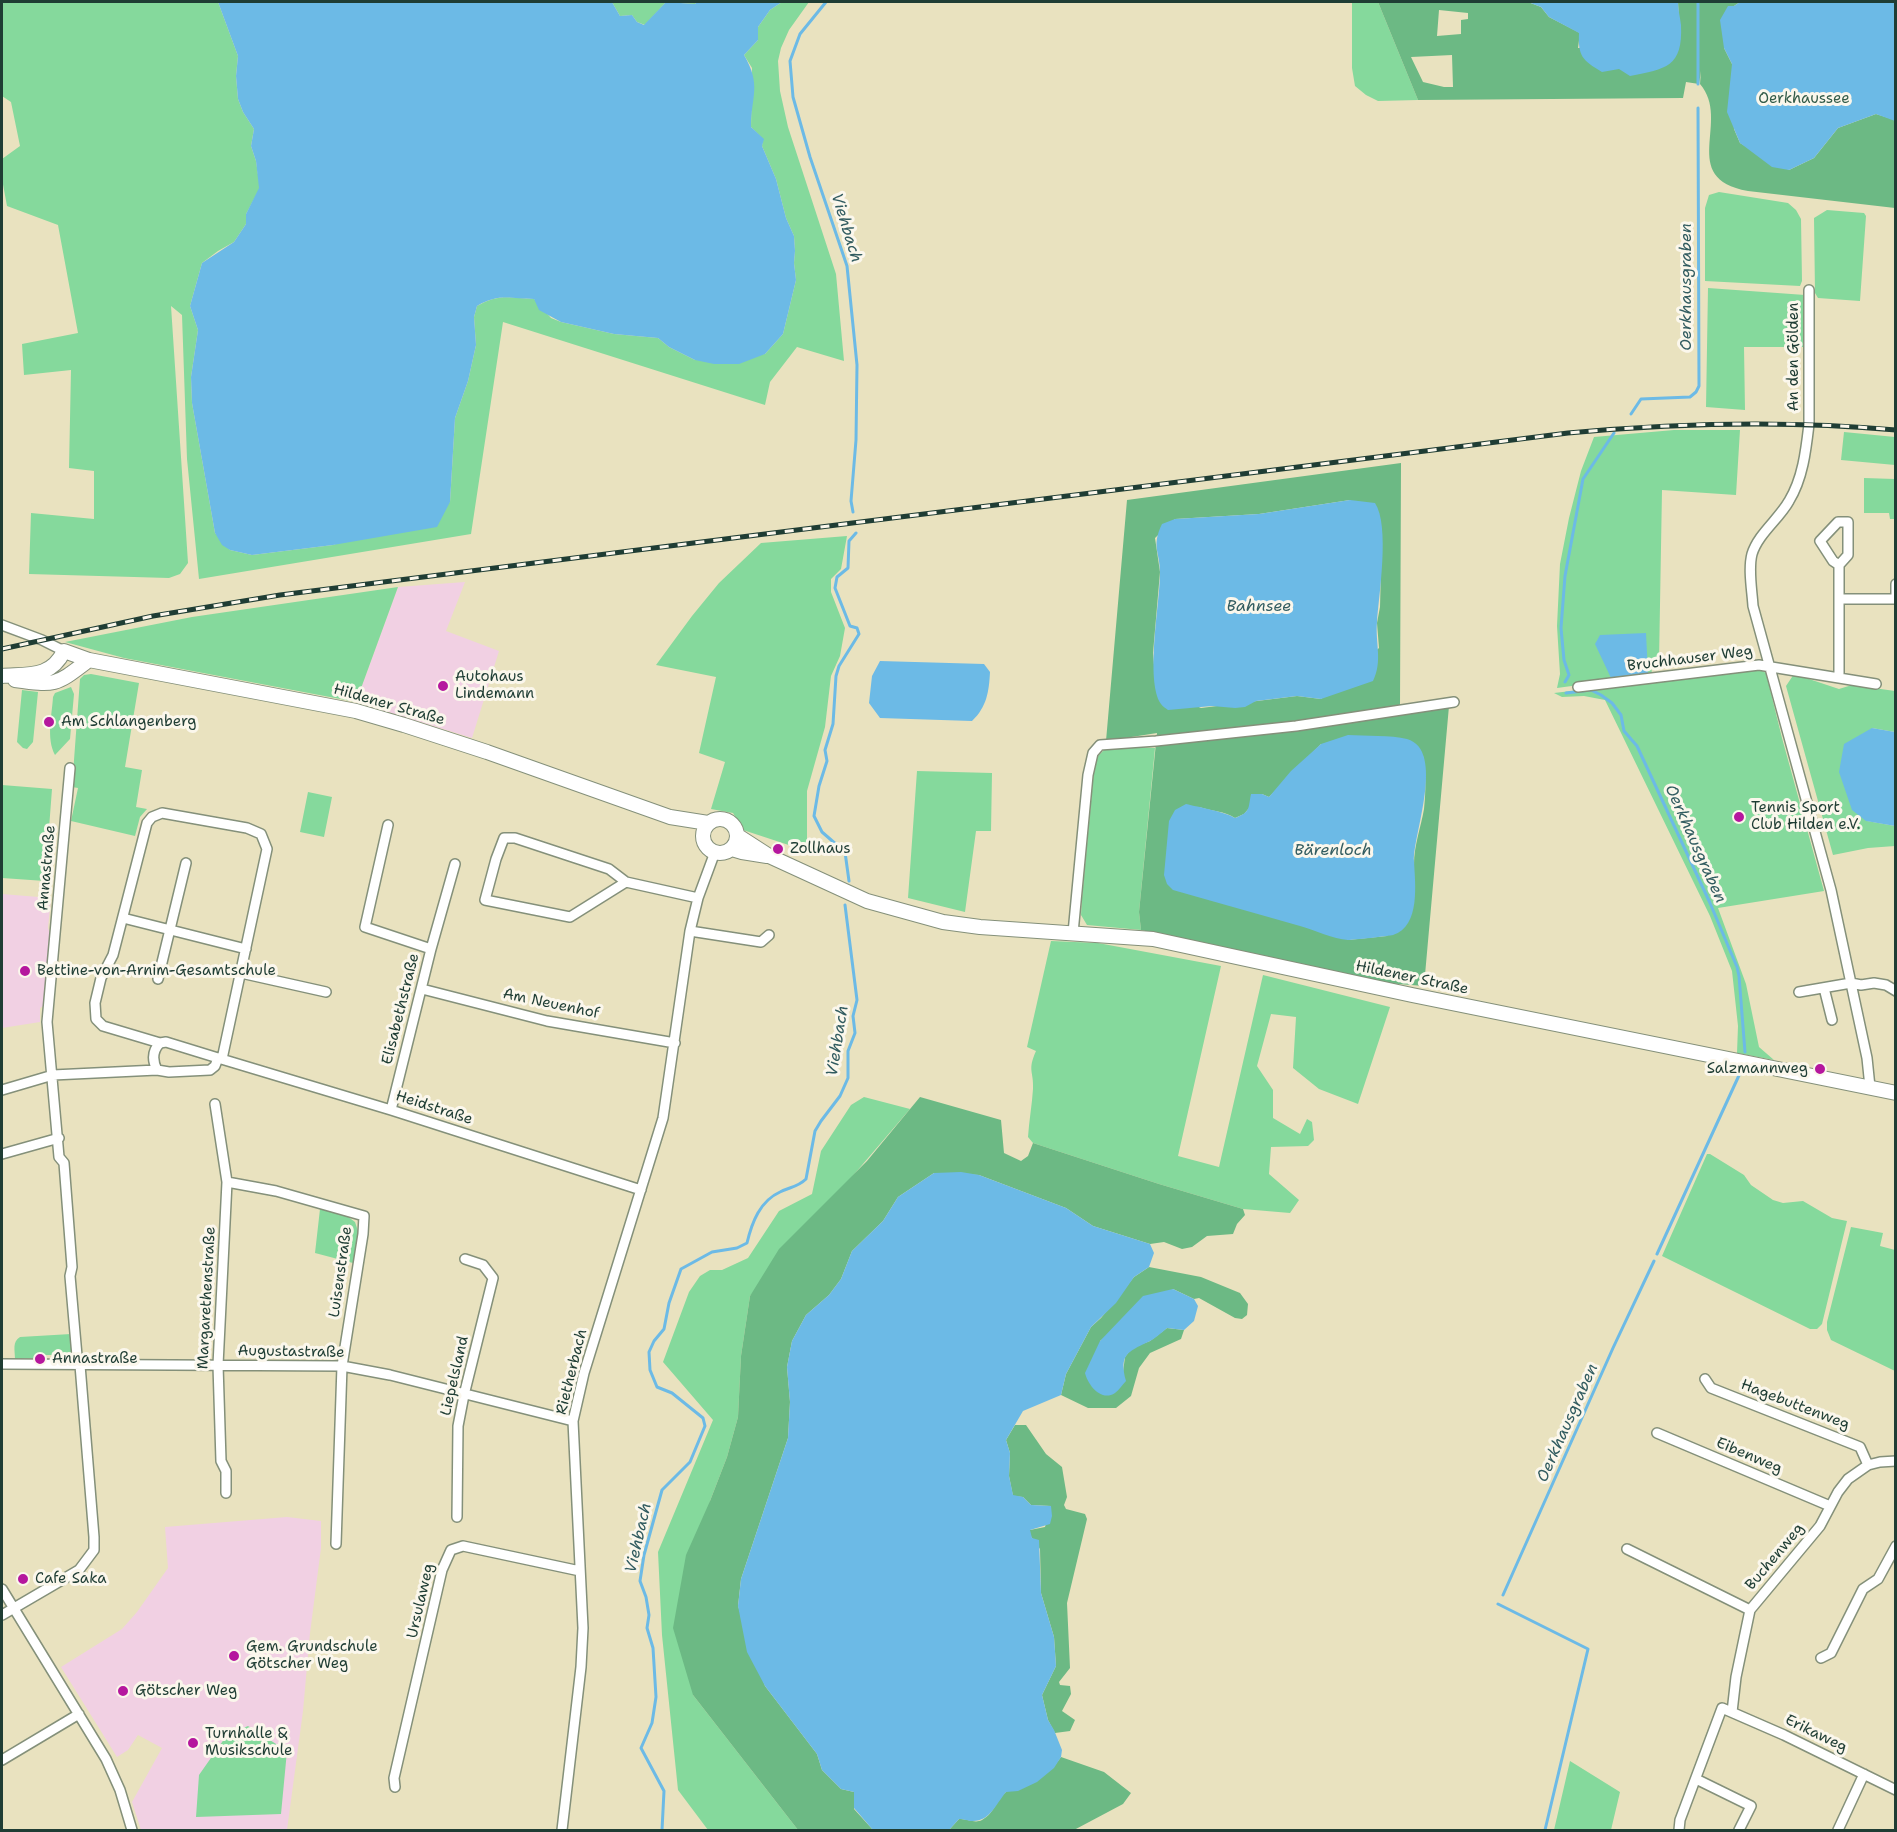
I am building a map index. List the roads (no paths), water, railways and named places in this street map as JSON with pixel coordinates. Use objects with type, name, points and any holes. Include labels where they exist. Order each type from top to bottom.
[{"type":"main road","name":"Hildener Straße","points":[[64,651],[89,660],[356,711],[404,724],[705,830]]},
{"type":"main road","points":[[2,677],[52,669],[64,651]]},
{"type":"main road","points":[[2,677],[45,684],[56,682],[89,660]]},
{"type":"main road","points":[[723,818],[736,827],[735,842],[722,853],[715,852],[704,843],[705,830],[723,818]]},
{"type":"main road","name":"Hildener Straße","points":[[735,842],[747,840],[769,856],[867,901],[932,919],[980,927],[1153,939],[1412,995],[1896,1092]]},
{"type":"street","name":"An den Gölden","points":[[1769,666],[1753,606],[1751,557],[1755,546],[1789,502],[1803,463],[1809,424],[1809,290]]},
{"type":"street","points":[[1839,565],[1833,561],[1820,541],[1838,522],[1848,522],[1848,555],[1839,565],[1839,678]]},
{"type":"street","points":[[1839,598],[1895,599],[1896,584]]},
{"type":"street","points":[[2,626],[33,636],[64,651]]},
{"type":"street","name":"Bruchhauser Weg","points":[[1578,687],[1760,665],[1876,684]]},
{"type":"street","points":[[1769,666],[1828,879],[1868,1058],[1870,1087]]},
{"type":"street","points":[[1073,933],[1092,753],[1101,745],[1296,726],[1454,702]]},
{"type":"street","name":"Annastraße","points":[[2,1615],[78,1570],[94,1550],[80,1365],[74,1330],[64,1163],[59,1157],[47,1022],[70,768]]},
{"type":"street","points":[[2,1090],[53,1075],[210,1070],[220,1058],[241,973],[267,849],[261,834],[247,828],[162,813],[152,817],[143,834],[123,918],[246,949]]},
{"type":"street","name":"Elisabethstraße","points":[[388,825],[365,927],[431,949]]},
{"type":"street","points":[[626,882],[570,917],[485,900],[504,838],[515,838],[609,869],[626,882],[698,898]]},
{"type":"street","name":"Rietherbach","points":[[562,1830],[581,1667],[583,1628],[573,1421],[584,1373],[663,1118],[690,931],[698,898],[715,852]]},
{"type":"street","points":[[158,979],[186,863]]},
{"type":"street","name":"Elisabethstraße","points":[[392,1110],[431,949],[455,864]]},
{"type":"street","name":"Heidstraße","points":[[123,918],[113,955],[101,978],[95,1003],[96,1019],[103,1026],[166,1042],[392,1110],[641,1190]]},
{"type":"street","points":[[690,931],[761,942],[769,935]]},
{"type":"street","points":[[241,973],[326,992]]},
{"type":"street","points":[[1799,992],[1851,982],[1861,985],[1874,983],[1896,990]]},
{"type":"street","name":"Am Neuenhof","points":[[422,988],[547,1021],[675,1042]]},
{"type":"street","points":[[1824,988],[1832,1020]]},
{"type":"street","points":[[157,1070],[153,1054],[160,1042]]},
{"type":"street","name":"Margarethenstraße","points":[[215,1104],[227,1182],[218,1365],[221,1461],[226,1471],[226,1493]]},
{"type":"street","points":[[2,1154],[58,1138]]},
{"type":"street","name":"Luisenstraße","points":[[227,1182],[276,1191],[364,1216],[342,1366],[336,1544]]},
{"type":"street","name":"Liepelsland","points":[[457,1517],[458,1426],[493,1278],[483,1265],[465,1259]]},
{"type":"street","name":"Augustastraße","points":[[2,1364],[342,1366],[573,1421]]},
{"type":"street","name":"Hagebuttenweg","points":[[1706,1379],[1711,1388],[1860,1447],[1868,1465]]},
{"type":"street","name":"Eibenweg","points":[[1657,1432],[1830,1506]]},
{"type":"street","points":[[1868,1465],[1896,1461]]},
{"type":"street","name":"Buchenweg","points":[[1732,1712],[1736,1677],[1750,1610],[1820,1526],[1848,1479],[1868,1465]]},
{"type":"street","name":"Ursulaweg","points":[[395,1787],[394,1778],[442,1570],[452,1550],[463,1546],[580,1571]]},
{"type":"street","points":[[1821,1658],[1831,1653],[1863,1589],[1878,1579],[1896,1546]]},
{"type":"street","points":[[1627,1549],[1750,1610]]},
{"type":"street","points":[[2,1589],[106,1759],[120,1790],[132,1830]]},
{"type":"street","name":"Erikaweg","points":[[1696,1779],[1722,1708],[1896,1790]]},
{"type":"street","points":[[2,1760],[79,1714]]},
{"type":"street","points":[[1838,1830],[1864,1774]]},
{"type":"street","points":[[1679,1830],[1680,1820],[1696,1779],[1751,1806],[1739,1830]]},
{"type":"water","points":[[218,2],[612,2],[620,16],[632,15],[637,22],[644,25],[666,2],[695,4],[697,2],[782,2],[770,10],[758,27],[758,40],[744,55],[754,83],[751,127],[764,139],[762,146],[776,179],[786,218],[794,236],[796,280],[783,334],[765,354],[739,364],[714,364],[695,360],[669,347],[658,338],[614,334],[561,322],[539,310],[534,299],[492,299],[477,306],[474,317],[476,345],[468,381],[455,418],[450,502],[437,527],[333,545],[252,555],[230,550],[222,545],[215,533],[192,403],[191,377],[198,330],[190,306],[202,263],[234,242],[246,224],[246,214],[259,188],[256,161],[251,146],[254,129],[238,99],[236,76],[238,56]]},
{"type":"water","points":[[1528,2],[1678,2],[1681,25],[1679,50],[1670,64],[1653,71],[1630,76],[1619,69],[1602,72],[1583,57],[1579,47],[1579,33],[1549,17],[1541,7]]},
{"type":"water","name":"Oerkhaussee","points":[[1740,2],[1895,2],[1895,121],[1876,114],[1838,128],[1814,158],[1789,170],[1772,167],[1740,143],[1727,112],[1732,64],[1724,48],[1720,20],[1728,6],[1734,6]]},
{"type":"water","name":"Bahnsee","points":[[1350,500],[1375,503],[1382,527],[1377,630],[1378,666],[1373,681],[1321,699],[1297,696],[1256,701],[1245,707],[1235,708],[1212,706],[1168,710],[1163,706],[1156,693],[1154,678],[1154,641],[1160,573],[1157,538],[1162,524],[1175,519],[1259,514]]},
{"type":"water","points":[[1646,633],[1648,673],[1611,678],[1595,644],[1600,635]]},
{"type":"water","points":[[880,661],[984,664],[990,672],[984,704],[972,721],[880,718],[869,703],[872,676]]},
{"type":"water","points":[[1872,728],[1895,732],[1895,826],[1866,821],[1852,810],[1839,772],[1844,744]]},
{"type":"water","name":"Bärenloch","points":[[1348,735],[1407,739],[1418,746],[1424,759],[1425,794],[1415,849],[1414,903],[1408,923],[1402,930],[1390,936],[1342,939],[1173,890],[1167,884],[1164,875],[1169,821],[1175,810],[1186,804],[1235,818],[1240,816],[1248,809],[1251,794],[1262,794],[1269,797],[1291,771],[1321,744]]},
{"type":"water","points":[[961,1172],[979,1175],[1066,1208],[1093,1226],[1150,1244],[1154,1253],[1149,1267],[1134,1277],[1116,1303],[1091,1327],[1066,1374],[1061,1395],[1023,1411],[1006,1440],[1010,1453],[1009,1476],[1013,1495],[1023,1497],[1031,1505],[1051,1506],[1050,1524],[1030,1530],[1032,1538],[1039,1540],[1041,1593],[1054,1637],[1056,1666],[1042,1695],[1048,1720],[1062,1750],[1061,1757],[1054,1768],[1037,1782],[1018,1791],[1006,1792],[992,1811],[979,1820],[959,1819],[949,1830],[873,1830],[854,1808],[854,1792],[841,1789],[822,1770],[817,1754],[765,1686],[747,1652],[738,1606],[741,1579],[788,1438],[790,1402],[787,1367],[792,1341],[806,1315],[829,1295],[841,1279],[852,1251],[883,1221],[898,1197],[934,1173]]},
{"type":"water","points":[[1173,1289],[1194,1299],[1198,1306],[1194,1321],[1184,1330],[1167,1328],[1130,1352],[1124,1360],[1126,1381],[1115,1393],[1100,1394],[1089,1382],[1085,1373],[1100,1341],[1143,1296]]},
{"type":"waterway","name":"Viehbach","points":[[826,2],[800,34],[790,61],[793,97],[810,157],[847,266],[857,365],[856,440],[851,501],[853,512]]},
{"type":"waterway","name":"Oerkhausgraben","points":[[1698,2],[1698,84]]},
{"type":"waterway","name":"Oerkhausgraben","points":[[1631,414],[1641,399],[1690,397],[1699,386],[1698,108]]},
{"type":"waterway","name":"Oerkhausgraben","points":[[1565,682],[1569,675],[1564,660],[1561,628],[1565,576],[1583,479],[1614,433]]},
{"type":"waterway","name":"Viehbach","points":[[849,881],[845,852],[822,832],[814,816],[819,786],[827,761],[825,750],[833,724],[836,676],[839,666],[859,634],[857,628],[850,626],[835,588],[837,577],[848,568],[849,541],[856,533]]},
{"type":"waterway","name":"Oerkhausgraben","points":[[1566,693],[1591,690],[1612,703],[1621,715],[1624,731],[1637,746],[1737,967],[1745,1052]]},
{"type":"waterway","name":"Viehbach","points":[[662,1830],[664,1791],[641,1748],[652,1723],[656,1697],[653,1648],[647,1628],[649,1615],[640,1581],[644,1555],[662,1490],[690,1462],[705,1426],[703,1418],[672,1393],[657,1387],[650,1370],[649,1352],[654,1341],[664,1329],[669,1303],[681,1269],[712,1252],[737,1248],[747,1243],[754,1220],[767,1201],[806,1179],[815,1131],[840,1096],[848,1078],[848,1051],[855,1033],[853,1016],[857,1000],[845,905]]},
{"type":"waterway","name":"Oerkhausgraben","points":[[1657,1254],[1741,1071]]},
{"type":"waterway","name":"Oerkhausgraben","points":[[1503,1595],[1654,1261]]},
{"type":"waterway","name":"Oerkhausgraben","points":[[1498,1604],[1588,1649],[1545,1830]]},
{"type":"railway","points":[[2,649],[153,616],[280,595],[1568,433],[1732,424],[1814,425],[1896,430]]},
{"type":"place","name":"Autohaus Lindemann","points":[[443,686]]},
{"type":"place","name":"Am Schlangenberg","points":[[49,722]]},
{"type":"place","name":"Tennis Sport Club Hilden e.V.","points":[[1739,817]]},
{"type":"place","name":"Zollhaus","points":[[778,849]]},
{"type":"place","name":"Bettine-von-Arnim-Gesamtschule","points":[[25,971]]},
{"type":"place","name":"Salzmannweg","points":[[1820,1069]]},
{"type":"place","name":"Annastraße","points":[[40,1359]]},
{"type":"place","name":"Cafe Saka","points":[[23,1579]]},
{"type":"place","name":"Gem. Grundschule Götscher Weg","points":[[234,1656]]},
{"type":"place","name":"Götscher Weg","points":[[123,1691]]},
{"type":"place","name":"Turnhalle & Musikschule","points":[[193,1743]]}]
